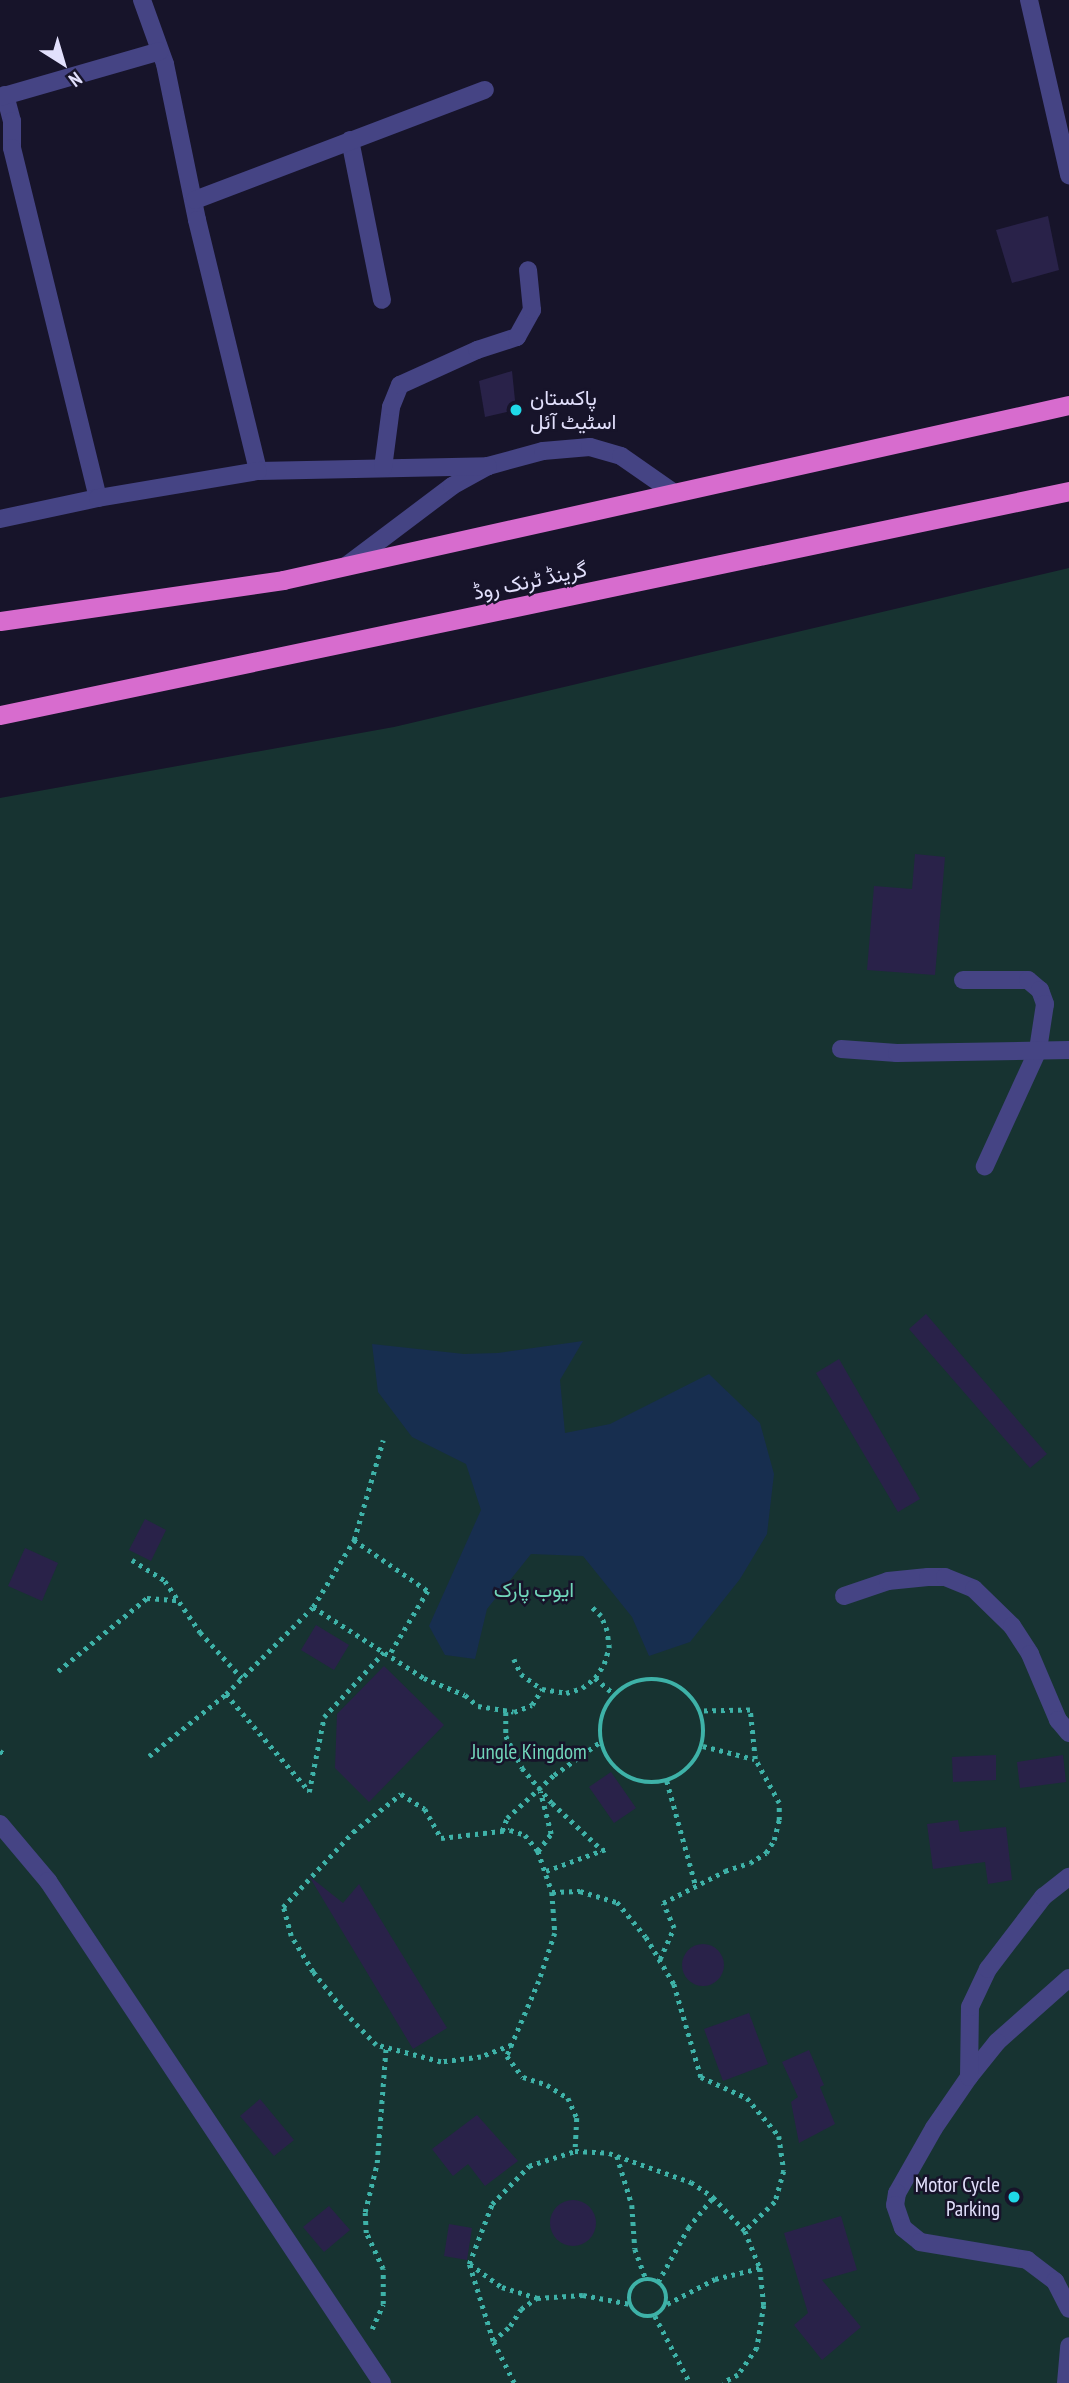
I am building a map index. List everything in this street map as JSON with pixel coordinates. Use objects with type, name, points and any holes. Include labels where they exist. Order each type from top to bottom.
[{"type":"highway","points":[[0,621],[283,580],[1069,405]]},
{"type":"highway","name":"گرینڈ ٹرنک روڈ","points":[[0,715],[1069,491]]},
{"type":"street","points":[[142,0],[160,51],[258,471]]},
{"type":"street","points":[[1029,0],[1069,175]]},
{"type":"street","points":[[98,498],[12,148],[12,121],[3,96],[160,51]]},
{"type":"street","points":[[195,200],[485,90]]},
{"type":"street","points":[[351,140],[382,300]]},
{"type":"street","points":[[383,468],[391,407],[400,385],[477,350],[517,337],[532,310],[528,270]]},
{"type":"street","points":[[0,519],[98,498],[258,471],[488,466],[543,451],[590,447],[621,456],[674,493]]},
{"type":"street","points":[[346,566],[417,509],[488,466]]},
{"type":"street","points":[[963,980],[1028,980],[1040,990],[1045,1004],[1038,1050],[985,1166]]},
{"type":"street","points":[[841,1049],[897,1052],[1069,1050]]},
{"type":"street","points":[[844,1596],[888,1581],[928,1577],[945,1577],[974,1589],[1012,1626],[1030,1654],[1058,1720],[1069,1733]]},
{"type":"street","points":[[0,1824],[48,1881],[382,2383]]},
{"type":"street","points":[[969,2077],[970,2007],[988,1969],[1043,1897],[1069,1877]]},
{"type":"street","points":[[1069,1978],[997,2042],[934,2128],[897,2193],[898,2218],[911,2237],[929,2245],[1027,2260],[1055,2281],[1069,2309]]},
{"type":"street","points":[[1066,2383],[1069,2346]]},
{"type":"path","points":[[149,1756],[226,1694],[313,1607],[354,1540],[383,1440]]},
{"type":"path","points":[[226,1694],[309,1792],[324,1717],[386,1654],[428,1591],[354,1540]]},
{"type":"path","points":[[132,1560],[165,1581],[200,1632],[242,1678]]},
{"type":"path","points":[[58,1671],[147,1598],[179,1600]]},
{"type":"path","points":[[514,1659],[521,1674],[542,1689],[566,1693],[582,1688],[595,1678],[604,1664],[609,1648],[607,1631],[601,1616],[589,1605]]},
{"type":"path","points":[[313,1607],[424,1678],[465,1695],[478,1706],[506,1712],[523,1710],[537,1699],[542,1689]]},
{"type":"path","points":[[595,1678],[614,1694]]},
{"type":"path","points":[[645,1678],[663,1679],[679,1685],[692,1697],[701,1711],[705,1728],[695,1761],[683,1774],[667,1781],[650,1783],[633,1780],[618,1771],[607,1758],[600,1742],[599,1724],[604,1708],[614,1694],[645,1678]]},
{"type":"path","points":[[660,1959],[674,1928],[663,1903],[696,1885],[750,1863],[766,1853],[774,1840],[779,1803],[755,1759],[750,1710],[701,1711]]},
{"type":"path","points":[[506,1712],[506,1736],[511,1750],[540,1788],[602,1850]]},
{"type":"path","points":[[502,1831],[507,1818],[540,1788],[600,1742]]},
{"type":"path","points":[[702,1745],[755,1759]]},
{"type":"path","points":[[0,1751],[6,1755]]},
{"type":"path","points":[[667,1781],[696,1885]]},
{"type":"path","points":[[538,1851],[551,1834],[540,1788]]},
{"type":"path","points":[[512,2045],[481,2057],[441,2062],[376,2045],[347,2015],[313,1972],[291,1936],[283,1907],[353,1832],[401,1794],[425,1810],[441,1838],[502,1831],[525,1835],[538,1851],[552,1892],[555,1933],[539,1981],[512,2045],[507,2056],[523,2077],[547,2085],[568,2098],[577,2118],[575,2151]]},
{"type":"path","points":[[545,1871],[609,1848]]},
{"type":"path","points":[[552,1892],[580,1891],[617,1902],[646,1937],[674,1984],[701,2077],[747,2098],[779,2136],[784,2171],[775,2202],[745,2231]]},
{"type":"path","points":[[358,2348],[373,2327],[383,2304],[383,2269],[366,2233],[365,2212],[377,2163],[386,2047]]},
{"type":"path","points":[[514,2383],[493,2342],[469,2264],[492,2204],[528,2165],[575,2151],[616,2155],[691,2182],[713,2197],[745,2231],[760,2268],[764,2305],[757,2348],[731,2383]]},
{"type":"path","points":[[616,2155],[632,2205],[635,2249],[646,2279]]},
{"type":"path","points":[[658,2282],[688,2228],[713,2197]]},
{"type":"path","points":[[469,2264],[502,2287],[537,2298],[583,2295],[630,2304],[640,2315],[655,2316]]},
{"type":"path","points":[[655,2316],[666,2304],[715,2279],[760,2268]]},
{"type":"path","points":[[630,2304],[632,2288],[646,2279],[658,2282],[666,2291],[666,2304]]},
{"type":"path","points":[[493,2342],[510,2326],[521,2309],[537,2298]]},
{"type":"path","points":[[655,2316],[690,2383]]},
{"type":"path","points":[[723,2383],[738,2375]]},
{"type":"green space","name":"ایوب پارک","points":[[1069,568],[1069,2383],[0,2383],[0,798],[394,727]]},
{"type":"water","points":[[583,1341],[560,1380],[565,1433],[610,1424],[709,1374],[760,1423],[774,1474],[767,1534],[740,1579],[690,1642],[649,1656],[632,1617],[583,1556],[531,1554],[487,1609],[475,1659],[445,1655],[429,1626],[481,1510],[466,1464],[412,1437],[378,1392],[372,1344],[464,1354],[498,1353]]},
{"type":"building","points":[[1048,216],[1059,270],[1012,283],[996,230]]},
{"type":"building","points":[[512,371],[516,410],[485,417],[479,381]]},
{"type":"building","points":[[915,854],[945,857],[935,975],[867,970],[874,886],[912,889]]},
{"type":"building","points":[[926,1314],[1047,1454],[1030,1468],[909,1329]]},
{"type":"building","points":[[839,1359],[920,1499],[898,1512],[816,1373]]},
{"type":"building","points":[[145,1519],[166,1530],[151,1561],[129,1550]]},
{"type":"building","points":[[25,1548],[58,1563],[42,1601],[8,1586]]},
{"type":"building","points":[[316,1625],[349,1645],[334,1670],[301,1650]]},
{"type":"building","points":[[384,1666],[444,1725],[369,1802],[335,1768],[337,1714]]},
{"type":"building","points":[[996,1755],[996,1780],[953,1782],[952,1757]]},
{"type":"building","points":[[1063,1755],[1066,1782],[1020,1788],[1017,1762]]},
{"type":"building","points":[[611,1772],[636,1808],[614,1823],[589,1787]]},
{"type":"building","points":[[958,1820],[960,1832],[1006,1827],[1012,1880],[988,1884],[985,1862],[933,1869],[927,1824]]},
{"type":"building","points":[[309,1876],[343,1903],[359,1884],[447,2028],[413,2049]]},
{"type":"building","points":[[703,1944],[718,1950],[724,1965],[718,1980],[703,1986],[688,1980],[682,1965],[688,1950]]},
{"type":"building","points":[[749,2013],[768,2064],[723,2081],[704,2029]]},
{"type":"building","points":[[809,2050],[824,2085],[820,2087],[835,2124],[799,2143],[791,2102],[798,2097],[782,2062]]},
{"type":"building","points":[[260,2099],[294,2140],[274,2156],[240,2116]]},
{"type":"building","points":[[477,2115],[518,2161],[485,2186],[468,2164],[453,2176],[432,2149]]},
{"type":"building","points":[[573,2200],[589,2207],[596,2223],[589,2239],[573,2246],[557,2239],[550,2223],[557,2207]]},
{"type":"building","points":[[329,2206],[350,2230],[324,2252],[303,2227]]},
{"type":"building","points":[[841,2216],[857,2270],[822,2280],[861,2327],[822,2360],[794,2325],[808,2313],[784,2233]]},
{"type":"building","points":[[449,2224],[472,2228],[467,2260],[444,2256]]},
{"type":"place","name":"پاکستان اسٹیٹ آئل","points":[[516,410]]},
{"type":"place","name":"Motor Cycle Parking","points":[[1014,2197]]},
{"type":"park label","name":"Jungle Kingdom","points":[[529,1752]]}]
